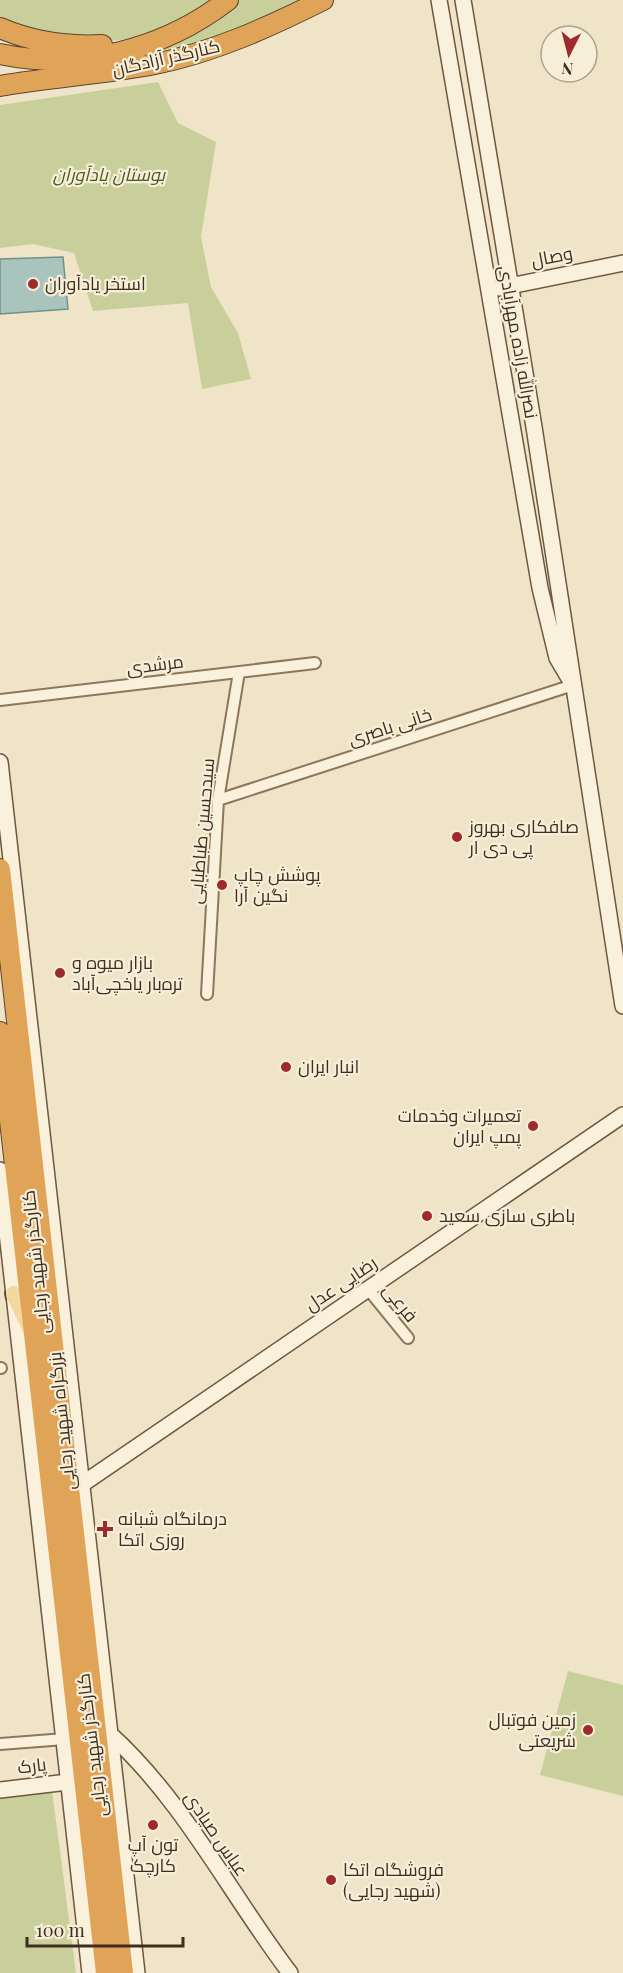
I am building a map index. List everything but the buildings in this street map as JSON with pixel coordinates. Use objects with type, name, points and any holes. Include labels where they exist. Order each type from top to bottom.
[{"type":"highway","points":[[0,54],[46,61],[96,57],[153,43],[173,34],[228,0]]},
{"type":"highway","name":"کنارگذر آزادگان","points":[[4,84],[81,77],[157,64],[223,45],[323,0]]},
{"type":"highway","points":[[0,28],[64,45],[107,45],[173,34]]},
{"type":"highway","name":"بزرگراه شهید رجایی","points":[[0,869],[88,1736],[106,1973]]},
{"type":"highway","name":"بزرگراه شهید رجایی","points":[[0,1032],[34,1337],[88,1736],[123,1973]]},
{"type":"main road","points":[[14,1294],[34,1337]]},
{"type":"street","name":"نصرالله زاده مهرآبادی","points":[[439,0],[540,588],[556,658],[573,685]]},
{"type":"street","name":"نصرالله زاده مهرآبادی","points":[[463,0],[508,286],[534,428],[623,1006]]},
{"type":"street","name":"وصال","points":[[488,290],[623,263]]},
{"type":"street","name":"مرشدی","points":[[0,700],[315,663]]},
{"type":"street","name":"سیدحسین طباطبایی","points":[[207,994],[218,800],[239,672]]},
{"type":"street","name":"خانی باصری","points":[[218,800],[573,685]]},
{"type":"street","name":"کنارگذر شهید رجایی","points":[[0,762],[81,1485],[88,1736],[69,1782],[90,1973]]},
{"type":"street","name":"رضایی عدل","points":[[81,1485],[623,1115]]},
{"type":"street","name":"کنارگذر شهید رجایی","points":[[0,1170],[14,1294],[88,1736],[137,1973]]},
{"type":"street","name":"فرعی","points":[[368,1289],[408,1338]]},
{"type":"street","points":[[0,1744],[88,1736]]},
{"type":"street","name":"عباس صیادی","points":[[88,1736],[181,1813],[244,1912],[290,1973]]},
{"type":"street","name":"پارک","points":[[0,1790],[69,1782]]},
{"type":"green space","points":[[0,0],[216,0],[187,18],[154,31],[120,40],[86,41],[64,38],[0,22]]},
{"type":"green space","points":[[237,0],[310,0],[275,17],[173,52],[89,65]]},
{"type":"green space","name":"بوستان یادآوران","points":[[158,82],[178,123],[216,142],[201,237],[211,287],[238,333],[251,379],[202,389],[188,303],[93,311],[74,253],[33,244],[0,248],[0,105]]},
{"type":"green space","name":"زمین فوتبال شریعتی","points":[[568,1671],[623,1685],[623,1796],[540,1775]]},
{"type":"green space","points":[[52,1790],[76,1973],[0,1973],[0,1797]]},
{"type":"water","name":"استخر یادآوران","points":[[63,257],[68,309],[0,314],[0,259]]},
{"type":"place","name":"استخر یادآوران","points":[[33,284]]},
{"type":"place","name":"صافکاری بهروز پی دی ار","points":[[457,837]]},
{"type":"place","name":"پوشش چاپ نگین آرا","points":[[222,885]]},
{"type":"place","name":"بازار میوه و تره‌بار یاخچی‌آباد","points":[[60,973]]},
{"type":"place","name":"انبار ایران","points":[[286,1067]]},
{"type":"place","name":"تعمیرات وخدمات پمپ ایران","points":[[533,1126]]},
{"type":"place","name":"باطری سازی سعید","points":[[427,1216]]},
{"type":"place","name":"درمانگاه شبانه روزی اتکا","points":[[105,1529]]},
{"type":"place","name":"زمین فوتبال شریعتی","points":[[588,1730]]},
{"type":"place","name":"تون آپ کارچک","points":[[153,1825]]},
{"type":"place","name":"فروشگاه اتکا (شهید رجایی)","points":[[331,1880]]}]
